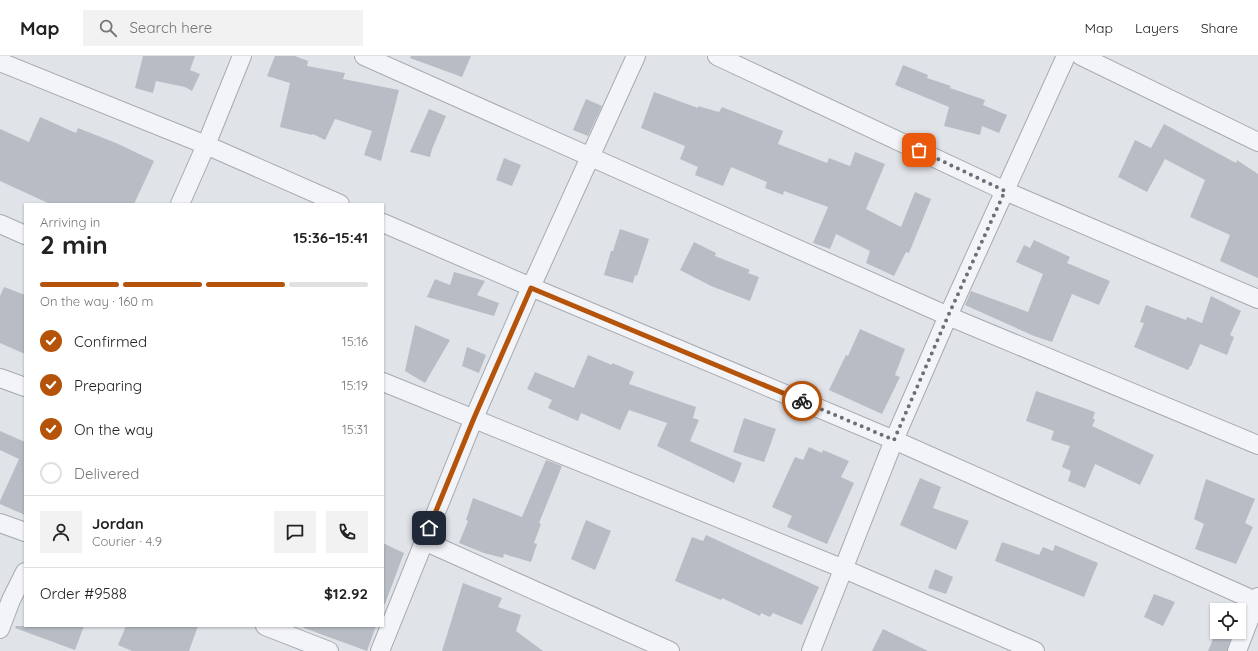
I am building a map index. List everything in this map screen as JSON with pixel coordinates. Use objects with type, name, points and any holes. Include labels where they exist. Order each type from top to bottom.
[{"type":"street","points":[[180,203],[242,56]]},
{"type":"street","points":[[364,56],[590,158],[948,316],[1258,445]]},
{"type":"street","points":[[380,651],[474,418],[636,56]]},
{"type":"street","points":[[717,56],[1005,191],[1258,299]]},
{"type":"street","points":[[811,651],[894,440],[948,316],[1066,56]]},
{"type":"street","points":[[1081,56],[1258,142]]},
{"type":"street","points":[[0,62],[206,145],[338,203]]},
{"type":"street","points":[[384,223],[531,288],[894,440],[1258,600],[1237,651]]},
{"type":"street","points":[[0,224],[24,235]]},
{"type":"street","points":[[0,378],[24,387]]},
{"type":"street","points":[[384,382],[844,569],[1035,651]]},
{"type":"street","points":[[0,523],[24,532]]},
{"type":"street","points":[[424,541],[670,651]]},
{"type":"street","points":[[0,629],[11,600],[24,574]]},
{"type":"street","points":[[268,627],[329,651]]},
{"type":"building","points":[[143,56],[195,56],[190,70],[200,74],[192,91],[185,87],[156,81],[153,93],[135,88]]},
{"type":"building","points":[[275,56],[295,56],[308,61],[307,66],[345,73],[343,79],[399,90],[381,161],[364,155],[372,131],[335,119],[325,140],[313,134],[280,127],[290,83],[267,76]]},
{"type":"building","points":[[411,56],[471,56],[462,77],[410,58]]},
{"type":"building","points":[[903,65],[928,75],[927,78],[951,86],[950,88],[985,100],[983,105],[1007,115],[999,133],[982,126],[980,135],[944,126],[949,107],[895,85]]},
{"type":"building","points":[[654,92],[698,108],[698,106],[719,112],[722,107],[783,131],[778,144],[827,163],[829,158],[850,166],[855,152],[885,164],[866,209],[901,227],[915,192],[931,199],[909,253],[906,252],[894,276],[866,263],[870,251],[836,234],[830,249],[813,243],[828,207],[784,191],[783,195],[765,188],[767,182],[731,167],[723,186],[695,175],[698,167],[680,159],[685,146],[641,128]]},
{"type":"building","points":[[586,99],[602,106],[588,136],[573,130]]},
{"type":"building","points":[[429,109],[446,116],[430,157],[410,152]]},
{"type":"building","points":[[40,117],[76,133],[78,128],[116,143],[154,161],[134,203],[48,203],[0,181],[0,129],[29,142]]},
{"type":"building","points":[[1164,124],[1236,163],[1237,160],[1258,174],[1258,278],[1220,261],[1230,235],[1190,217],[1205,180],[1165,159],[1147,192],[1118,177],[1135,140],[1151,148]]},
{"type":"building","points":[[504,158],[521,165],[512,186],[496,180]]},
{"type":"building","points":[[620,229],[649,239],[637,276],[635,275],[633,283],[604,275],[611,251],[613,251]]},
{"type":"building","points":[[1034,240],[1070,257],[1067,263],[1110,281],[1099,305],[1072,294],[1052,342],[1034,336],[965,305],[971,291],[1028,312],[1043,274],[1016,262],[1024,245],[1030,248]]},
{"type":"building","points":[[694,242],[716,253],[715,256],[750,270],[748,273],[759,277],[750,301],[711,286],[680,270]]},
{"type":"building","points":[[454,272],[485,281],[477,295],[499,303],[494,316],[427,297],[435,279],[450,285]]},
{"type":"building","points":[[4,287],[24,295],[24,354],[0,343],[0,296]]},
{"type":"building","points":[[1211,296],[1241,311],[1230,335],[1234,337],[1227,355],[1200,344],[1188,370],[1134,347],[1144,323],[1140,322],[1146,305],[1186,320],[1187,317],[1202,323]]},
{"type":"building","points":[[415,325],[450,340],[425,383],[405,371]]},
{"type":"building","points":[[860,329],[905,349],[895,375],[900,377],[882,414],[829,390],[846,355],[848,356]]},
{"type":"building","points":[[467,347],[486,355],[479,373],[462,366]]},
{"type":"building","points":[[588,355],[634,372],[629,384],[696,407],[693,418],[699,420],[690,441],[742,463],[734,483],[657,446],[667,423],[629,410],[620,430],[581,413],[578,421],[548,408],[552,400],[527,389],[535,372],[574,388]]},
{"type":"building","points":[[1036,391],[1095,412],[1093,418],[1095,420],[1092,426],[1154,455],[1140,485],[1095,464],[1085,488],[1068,481],[1071,471],[1062,467],[1070,446],[1051,440],[1054,431],[1026,421]]},
{"type":"building","points":[[744,418],[776,429],[764,462],[733,452]]},
{"type":"building","points":[[0,431],[24,442],[24,515],[0,504],[19,459],[0,450]]},
{"type":"building","points":[[809,447],[822,453],[823,450],[849,461],[841,477],[854,483],[827,544],[787,527],[792,516],[772,507],[795,457],[803,460]]},
{"type":"building","points":[[546,460],[562,466],[539,523],[541,524],[534,543],[537,544],[531,562],[504,554],[503,558],[484,553],[459,543],[468,521],[466,520],[473,498],[522,517]]},
{"type":"building","points":[[920,478],[941,487],[933,508],[969,521],[956,550],[900,525]]},
{"type":"building","points":[[1206,479],[1255,499],[1245,523],[1253,527],[1236,564],[1195,549],[1204,524],[1194,519]]},
{"type":"building","points":[[586,520],[611,531],[595,570],[571,559]]},
{"type":"building","points":[[706,535],[819,587],[802,625],[773,613],[770,617],[761,613],[760,616],[722,598],[721,600],[675,581],[692,537],[703,541]]},
{"type":"building","points":[[1002,542],[1039,555],[1043,547],[1053,551],[1055,545],[1098,563],[1084,597],[995,561]]},
{"type":"building","points":[[384,543],[404,553],[384,604]]},
{"type":"building","points":[[935,569],[953,577],[946,594],[928,588]]},
{"type":"building","points":[[463,583],[502,598],[498,607],[521,615],[516,631],[543,651],[442,651]]},
{"type":"building","points":[[1154,594],[1175,602],[1163,626],[1144,617]]},
{"type":"building","points":[[16,626],[84,627],[75,650],[15,628]]},
{"type":"building","points":[[126,627],[198,627],[189,651],[132,651],[118,645]]},
{"type":"building","points":[[304,627],[376,627],[367,651]]},
{"type":"building","points":[[883,629],[928,651],[872,651]]},
{"type":"building","points":[[1213,639],[1231,639],[1227,651],[1208,651]]},
{"type":"way so far","points":[[802,401],[894,440],[1005,191],[919,150]]},
{"type":"route","points":[[429,528],[474,418],[531,288],[802,401]]}]
